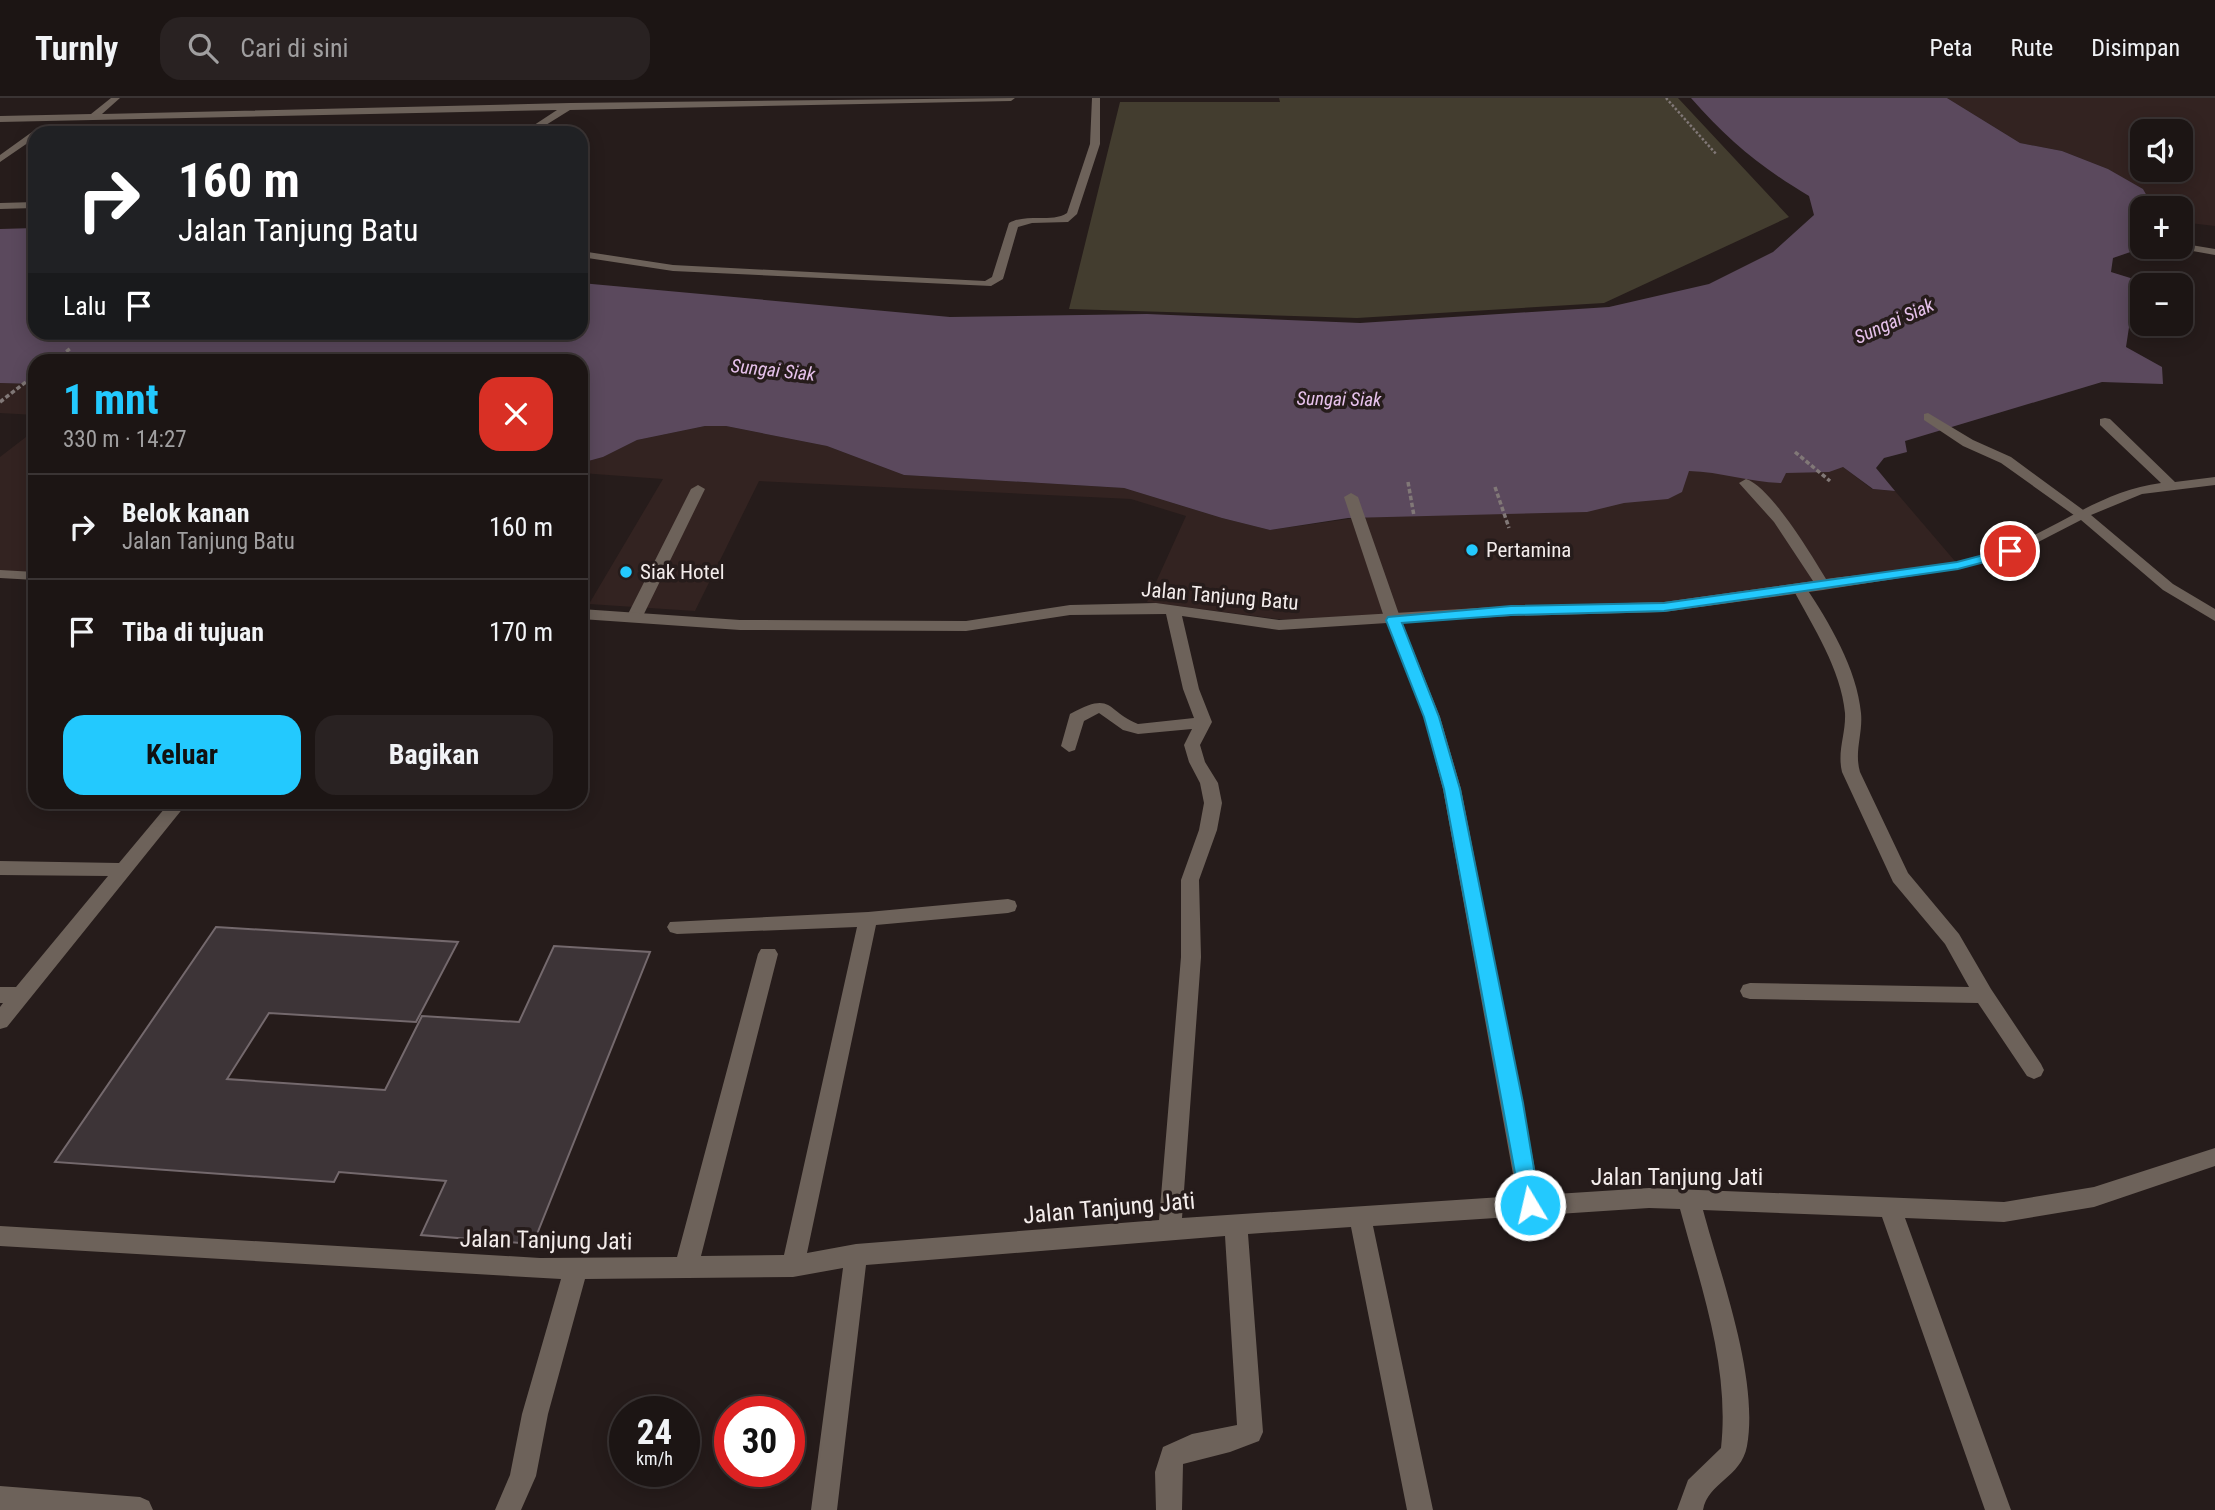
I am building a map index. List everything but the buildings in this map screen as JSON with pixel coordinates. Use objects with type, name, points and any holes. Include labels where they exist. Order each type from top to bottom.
[{"type":"street","points":[[92,118],[116,98]]},
{"type":"street","points":[[538,126],[582,98]]},
{"type":"street","points":[[0,120],[771,100],[1011,98]]},
{"type":"street","points":[[588,255],[673,268],[987,284],[997,279],[1013,225],[1018,221],[1058,221],[1068,219],[1072,214],[1095,144],[1096,98]]},
{"type":"street","points":[[47,126],[57,119]]},
{"type":"street","points":[[0,159],[28,140]]},
{"type":"street","points":[[0,206],[28,205]]},
{"type":"street","points":[[2193,248],[2215,252]]},
{"type":"street","points":[[1928,417],[1968,443],[2006,460],[2083,515],[2168,587],[2215,616]]},
{"type":"street","points":[[2105,422],[2172,486]]},
{"type":"street","name":"Jalan Tanjung Batu","points":[[588,615],[740,625],[966,626],[1070,610],[1173,610],[1279,625],[1511,611],[1664,607],[1958,565],[2010,551],[2140,490],[2215,481]]},
{"type":"street","points":[[1746,483],[1770,505],[1790,530],[1823,586]]},
{"type":"street","points":[[634,618],[698,489]]},
{"type":"street","points":[[1352,497],[1393,620],[1432,717],[1452,789],[1511,1090],[1530,1205]]},
{"type":"street","points":[[0,574],[28,576]]},
{"type":"street","points":[[1800,589],[1830,645],[1854,715],[1846,757],[1851,772],[1900,877],[1952,939],[1984,995],[2034,1070]]},
{"type":"street","points":[[1170,1229],[1191,957],[1190,880],[1208,830],[1213,803],[1209,783],[1197,762],[1192,745],[1204,722],[1191,690],[1173,610]]},
{"type":"street","points":[[1069,746],[1076,718],[1091,708],[1109,710],[1126,726],[1139,729],[1204,722]]},
{"type":"street","points":[[0,1021],[173,809]]},
{"type":"street","points":[[0,867],[125,870]]},
{"type":"street","points":[[677,928],[868,919],[1008,905]]},
{"type":"street","points":[[793,1266],[868,919]]},
{"type":"street","points":[[686,1268],[768,954]]},
{"type":"street","points":[[1750,991],[1984,995]]},
{"type":"street","points":[[0,995],[21,995]]},
{"type":"street","name":"Jalan Tanjung Jati","points":[[0,1236],[316,1257],[576,1269],[793,1266],[856,1255],[1170,1229],[1649,1198],[1891,1210],[2017,1210],[2094,1197],[2215,1157]]},
{"type":"street","points":[[1689,1199],[1726,1346],[1738,1421],[1733,1452],[1717,1473],[1702,1480],[1691,1495],[1690,1510]]},
{"type":"street","points":[[1891,1210],[1998,1510]]},
{"type":"street","points":[[1360,1216],[1420,1510]]},
{"type":"street","points":[[1169,1510],[1168,1472],[1172,1456],[1190,1444],[1237,1439],[1250,1432],[1236,1224]]},
{"type":"street","points":[[824,1510],[856,1255]]},
{"type":"street","points":[[508,1510],[523,1476],[535,1413],[576,1269]]},
{"type":"street","points":[[0,1499],[140,1510]]},
{"type":"path","points":[[1666,98],[1717,155]]},
{"type":"path","points":[[63,354],[71,348]]},
{"type":"path","points":[[0,402],[28,380]]},
{"type":"path","points":[[1795,452],[1830,481]]},
{"type":"path","points":[[1408,482],[1414,516]]},
{"type":"path","points":[[1495,487],[1508,528]]},
{"type":"shaded area","points":[[1279,98],[1678,98],[1789,217],[1604,303],[1357,318],[1069,309],[1120,102],[1280,102]]},
{"type":"shaded area","points":[[1947,98],[2215,98],[2215,226],[2193,223],[2193,196],[2147,196],[2143,189],[2131,182],[2193,182],[2193,119],[2130,119],[2130,182],[2108,169],[2062,151],[2020,143]]},
{"type":"shaded area","points":[[0,383],[28,384],[28,415],[0,413]]},
{"type":"shaded area","points":[[705,426],[726,426],[827,446],[904,475],[1124,488],[1270,530],[1689,471],[1843,467],[1872,489],[1895,491],[1960,567],[1706,602],[1383,622],[1277,619],[1147,602],[1186,516],[1131,499],[759,481],[695,611],[589,604],[663,479],[588,474],[588,461],[603,457],[637,440]]},
{"type":"shaded area","points":[[28,435],[28,578],[0,576],[0,457]]},
{"type":"water","name":"Sungai Siak","points":[[1691,98],[1947,98],[2020,143],[2062,151],[2108,169],[2143,189],[2147,196],[2130,196],[2130,252],[2113,258],[2111,272],[2130,278],[2130,321],[2126,347],[2162,367],[2163,384],[2102,382],[1905,441],[1907,452],[1884,458],[1876,468],[1895,491],[1873,489],[1843,467],[1829,472],[1786,473],[1781,483],[1689,471],[1682,492],[1668,499],[1624,503],[1587,512],[1348,518],[1270,530],[1124,488],[904,475],[827,446],[726,426],[705,426],[637,440],[603,457],[588,461],[588,354],[28,354],[28,384],[0,383],[0,229],[28,228],[28,340],[588,340],[588,284],[950,317],[1147,314],[1360,323],[1609,307],[1709,284],[1773,252],[1814,215],[1809,196],[1746,152]]},
{"type":"place","name":"Pertamina","points":[[1472,550]]},
{"type":"place","name":"Siak Hotel","points":[[626,572]]},
{"type":"route","points":[[1530,1205],[1452,789],[1432,717],[1393,620],[1511,611],[1664,607],[1958,565],[2010,551]]}]
